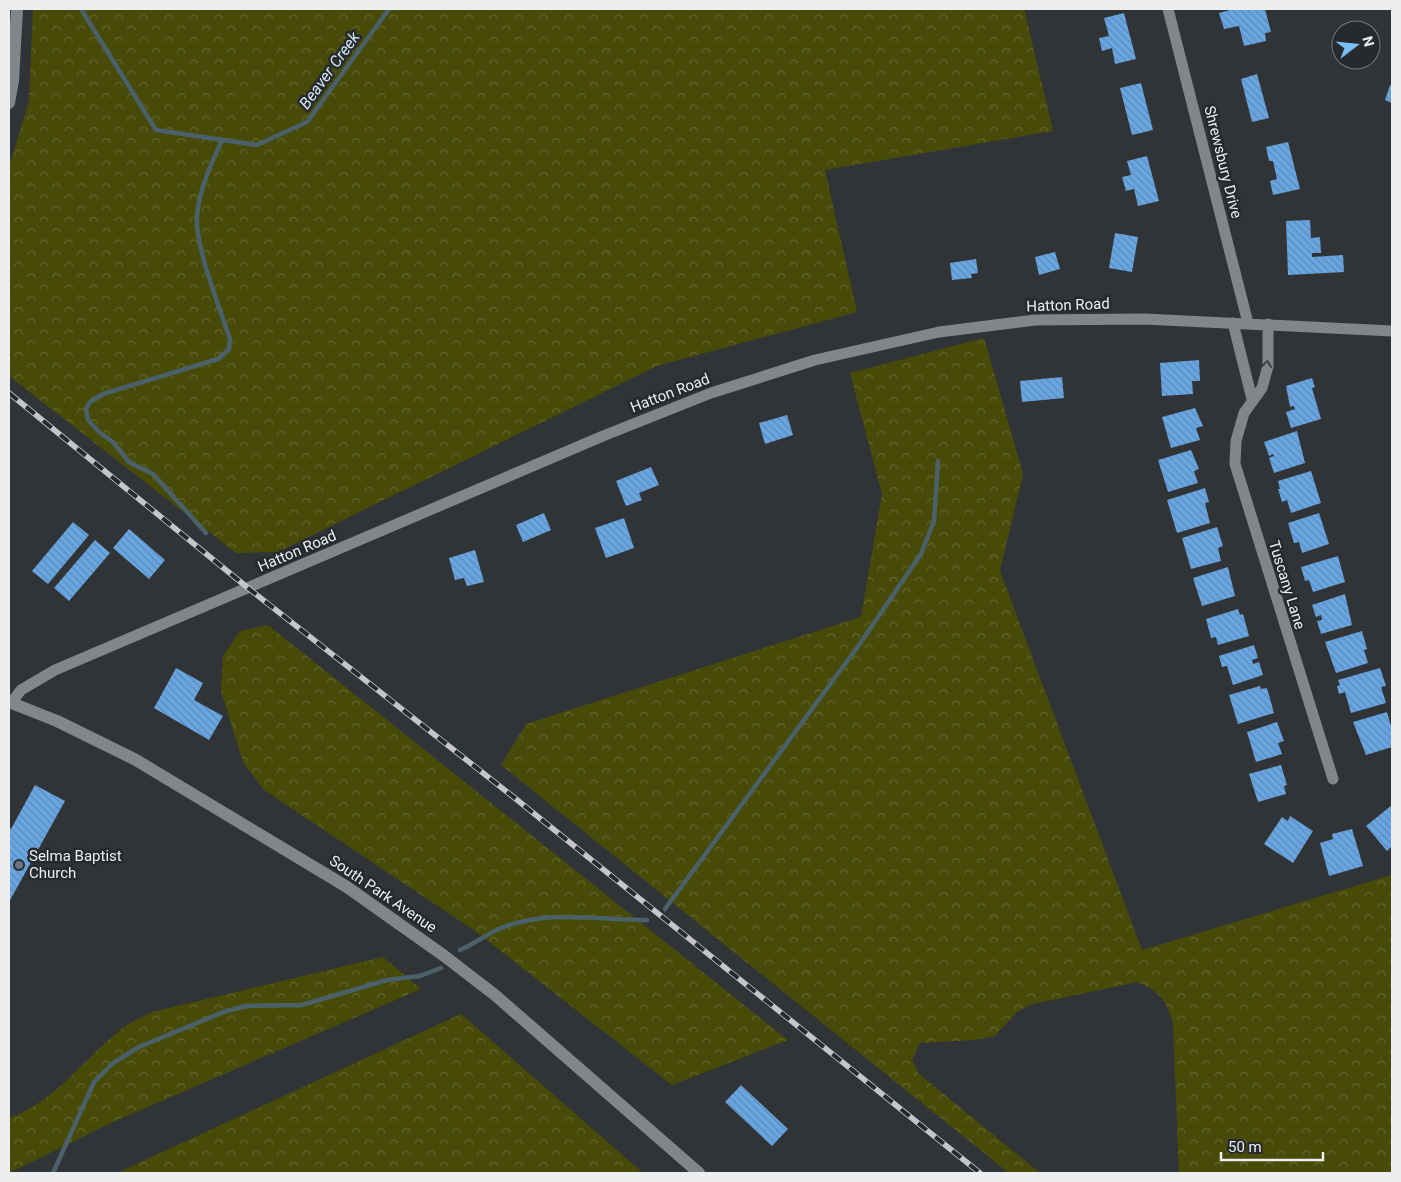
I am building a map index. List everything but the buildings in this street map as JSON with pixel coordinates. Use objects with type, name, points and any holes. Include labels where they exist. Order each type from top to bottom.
[{"type":"street","points":[[9,103],[13,81],[17,9]]},
{"type":"street","name":"Shrewsbury Drive","points":[[1168,9],[1248,323]]},
{"type":"street","name":"Hatton Road","points":[[10,702],[21,690],[36,679],[64,666],[603,436],[764,374],[869,346],[995,324],[1090,318],[1233,322],[1392,331]]},
{"type":"street","points":[[1233,322],[1252,400]]},
{"type":"street","name":"Tuscany Lane","points":[[1268,324],[1268,366],[1262,388],[1244,413],[1236,441],[1236,464],[1333,779]]},
{"type":"street","name":"South Park Avenue","points":[[10,702],[57,721],[128,756],[348,887],[429,944],[495,995],[699,1173]]},
{"type":"green space","points":[[33,9],[1024,9],[1053,131],[825,170],[857,312],[657,366],[278,552],[236,553],[9,376],[9,167],[29,101]]},
{"type":"green space","points":[[984,338],[1023,474],[1000,571],[1142,950],[1392,875],[1392,1173],[1179,1173],[1173,1025],[1162,998],[1152,989],[1137,982],[1029,1005],[1017,1012],[995,1036],[975,1040],[920,1043],[912,1059],[918,1073],[1040,1173],[1009,1173],[501,765],[526,724],[861,617],[882,494],[850,373]]},
{"type":"green space","points":[[268,625],[788,1040],[672,1085],[475,931],[264,790],[243,762],[221,691],[223,656],[240,631]]},
{"type":"green space","points":[[383,957],[421,989],[113,1122],[9,1173],[9,1118],[40,1102],[130,1023],[152,1012]]},
{"type":"green space","points":[[461,1014],[643,1173],[117,1173]]},
{"type":"waterway","name":"Beaver Creek","points":[[81,9],[156,130],[257,145],[307,122],[389,9]]},
{"type":"waterway","points":[[206,533],[153,474],[129,462],[113,442],[99,432],[88,420],[86,409],[90,402],[103,394],[218,359],[229,349],[230,339],[209,278],[197,229],[198,207],[203,187],[222,140]]},
{"type":"waterway","points":[[665,909],[859,645],[921,554],[934,521],[938,461]]},
{"type":"waterway","points":[[460,950],[501,928],[537,919],[574,917],[647,920]]},
{"type":"waterway","points":[[53,1173],[94,1082],[113,1063],[139,1047],[226,1011],[247,1006],[302,1005],[387,980],[420,976],[441,968]]},
{"type":"railway","points":[[9,393],[248,588],[511,795],[980,1173]]},
{"type":"place","name":"Selma Baptist Church","points":[[19,865]]}]
